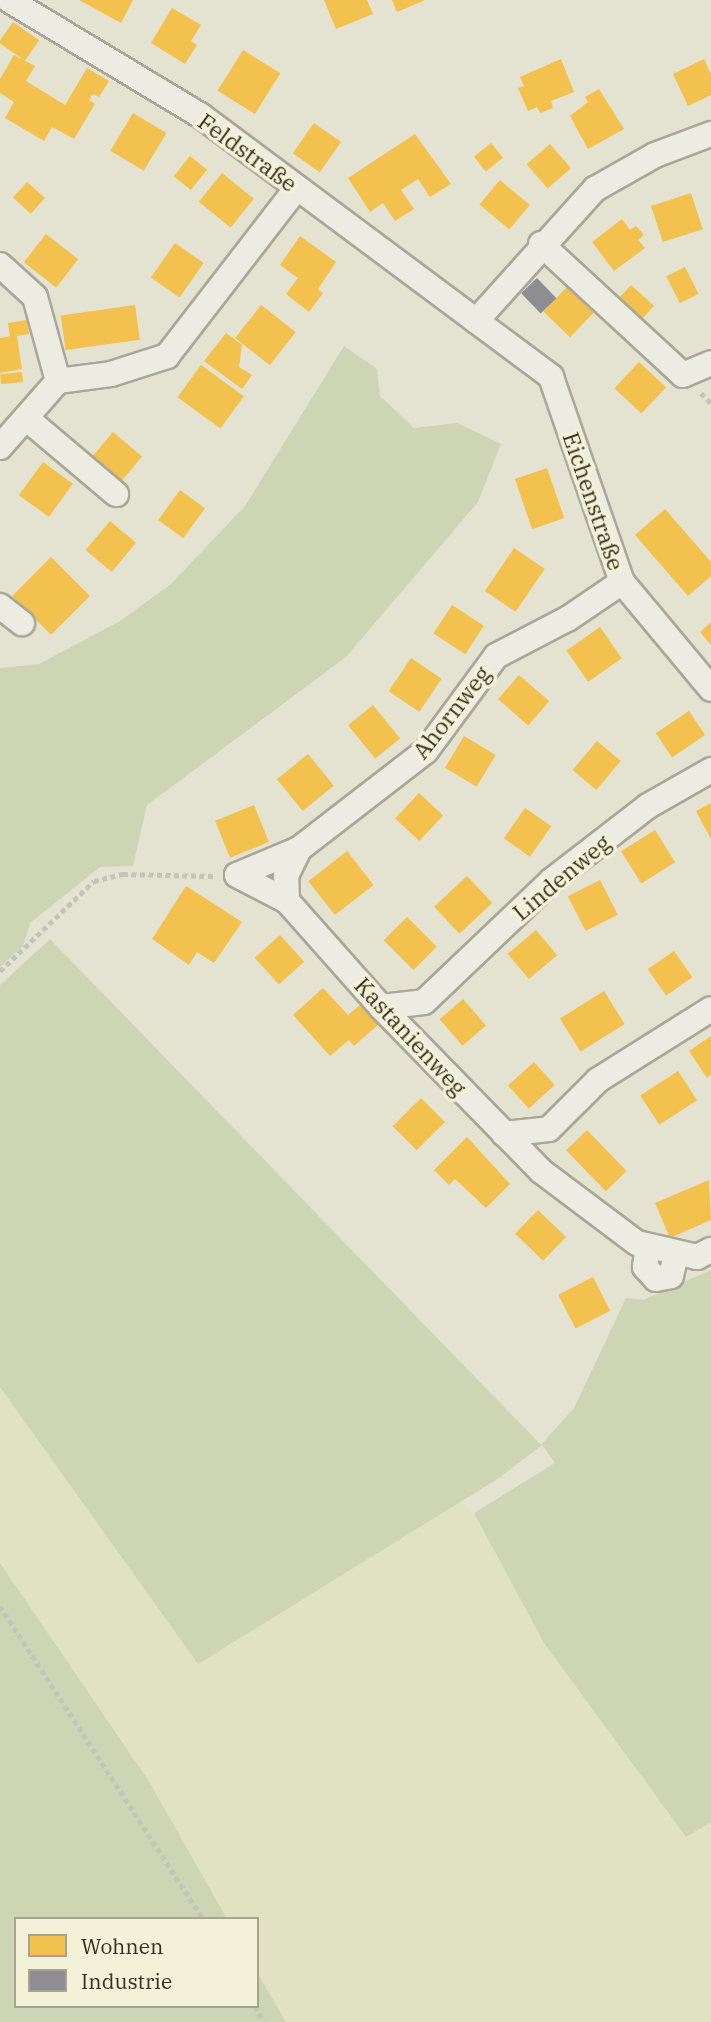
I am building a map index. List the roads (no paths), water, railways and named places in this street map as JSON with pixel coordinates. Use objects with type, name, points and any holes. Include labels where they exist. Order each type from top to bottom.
[{"type":"street","name":"Feldstraße","points":[[9,0],[200,116],[476,321]]},
{"type":"street","points":[[476,321],[541,244],[595,189],[654,155],[711,134]]},
{"type":"street","points":[[0,447],[58,381],[111,374],[167,356],[297,188]]},
{"type":"street","points":[[541,244],[683,375],[711,363]]},
{"type":"street","points":[[0,265],[35,297],[58,381]]},
{"type":"street","name":"Eichenstraße","points":[[476,321],[551,377],[622,582],[711,689]]},
{"type":"street","points":[[26,418],[116,494]]},
{"type":"street","name":"Ahornweg","points":[[299,849],[426,751],[496,656],[569,618],[622,582]]},
{"type":"street","points":[[0,606],[22,623]]},
{"type":"street","name":"Lindenweg","points":[[424,1002],[551,881],[648,806],[711,769]]},
{"type":"street","points":[[287,901],[286,876],[299,849]]},
{"type":"street","name":"Kastanienweg","points":[[299,849],[237,875],[287,901],[381,1007],[541,1171],[643,1245],[676,1255],[697,1257],[711,1250]]},
{"type":"street","points":[[381,1007],[424,1002],[417,1045]]},
{"type":"street","points":[[541,1171],[549,1129],[598,1080],[711,1009]]},
{"type":"street","points":[[504,1134],[549,1129]]}]
